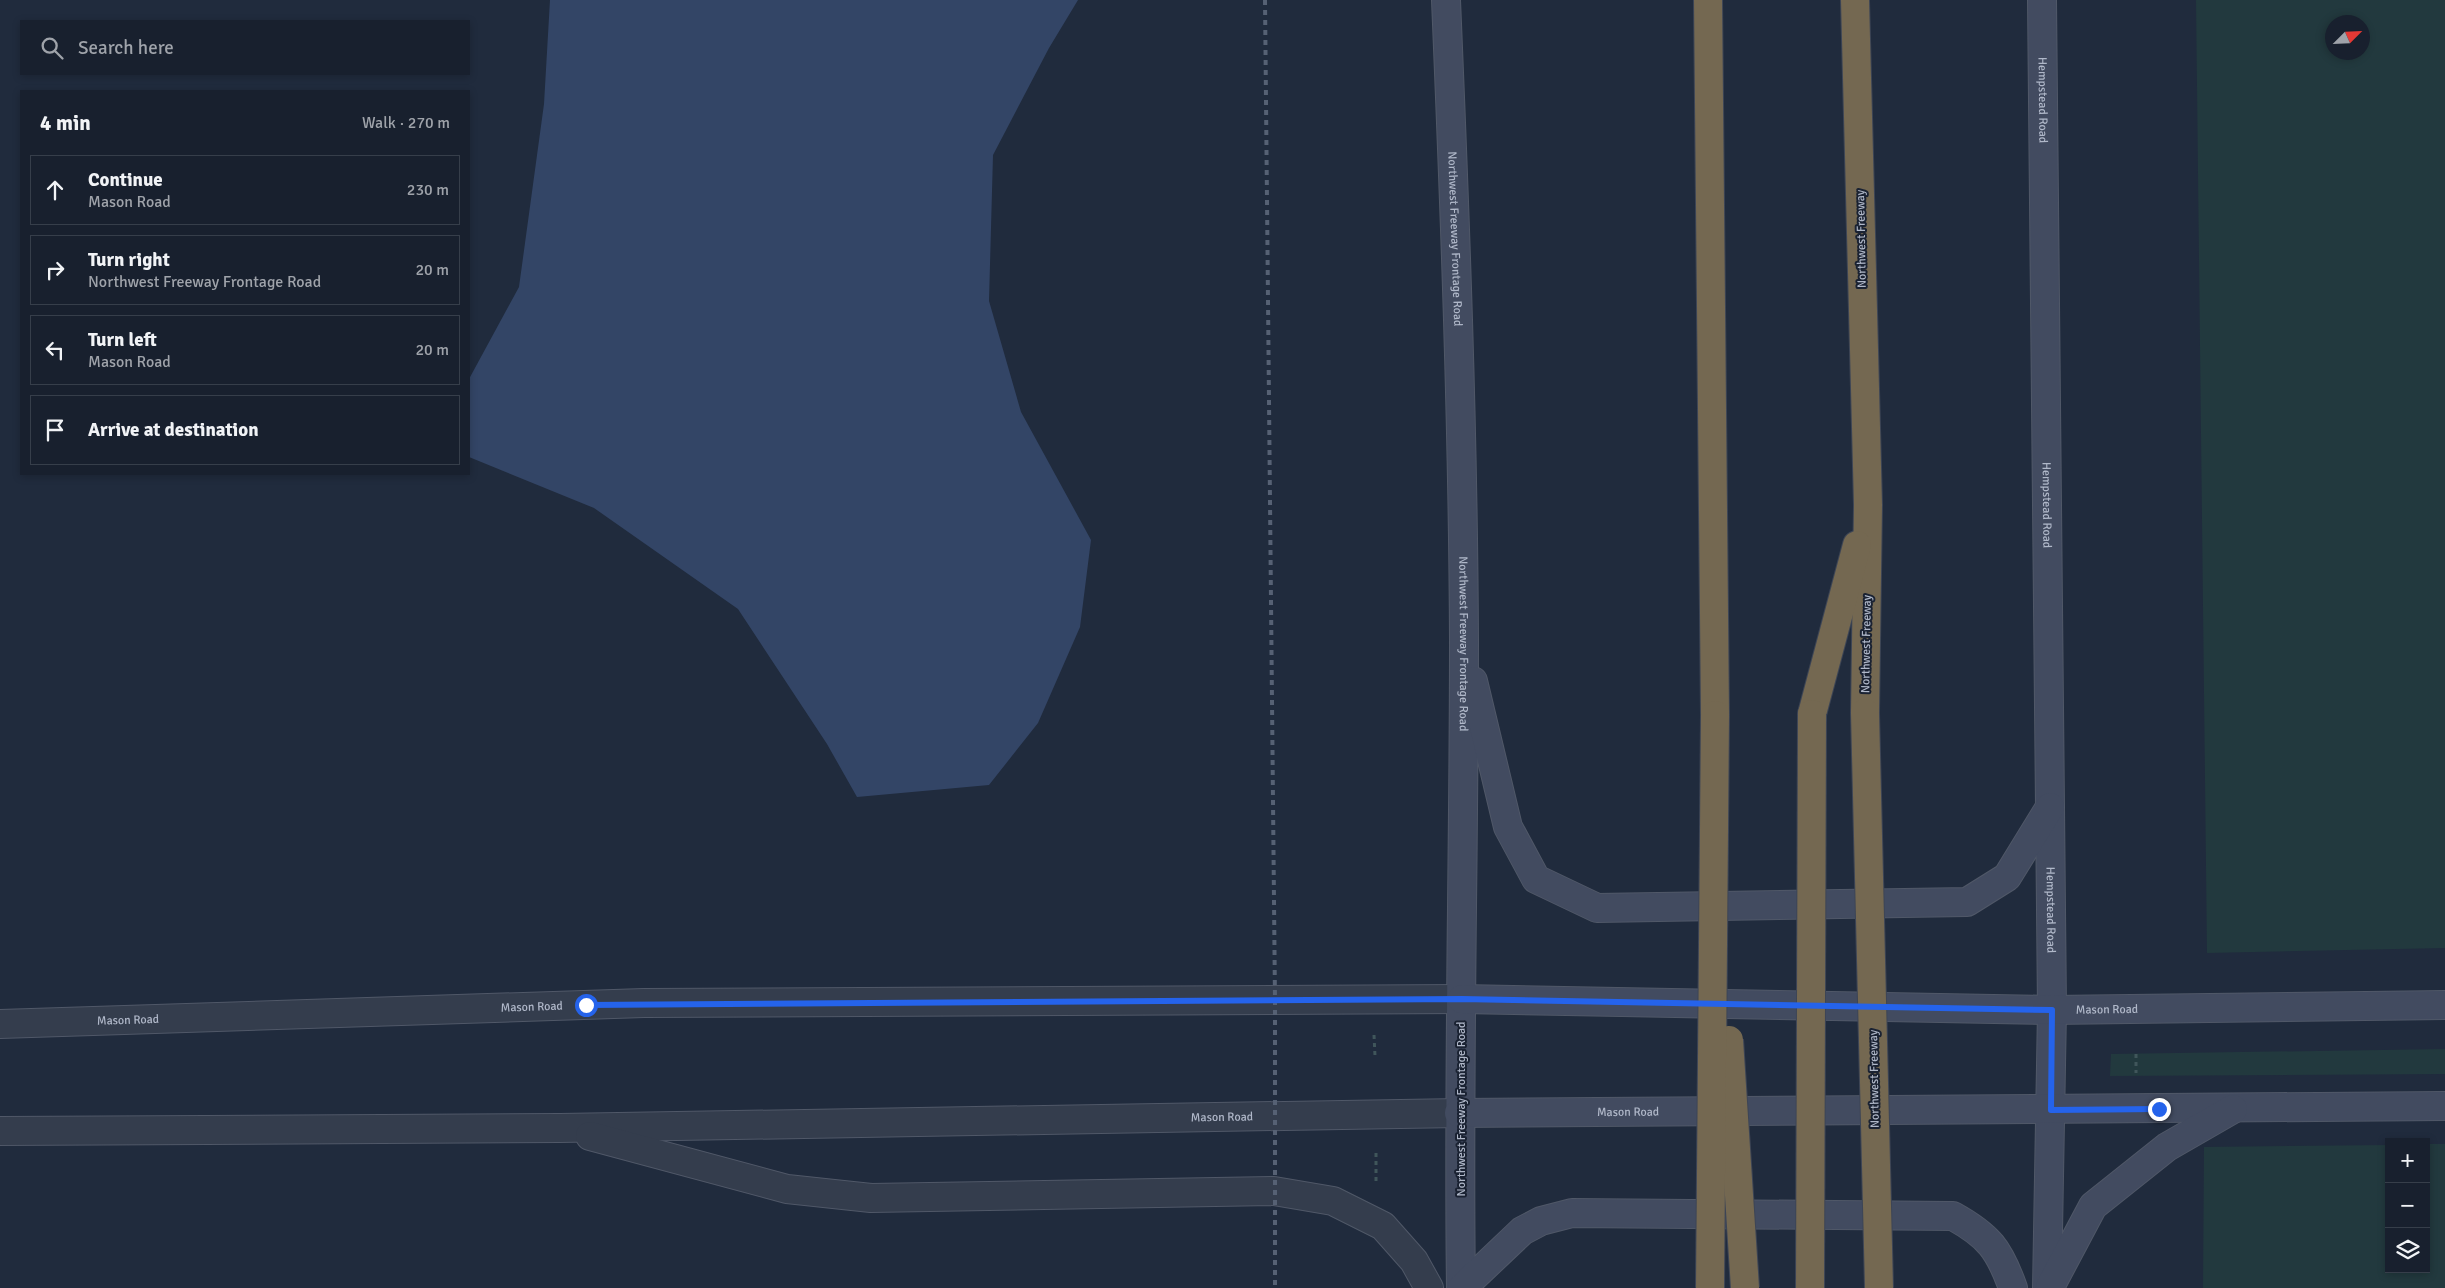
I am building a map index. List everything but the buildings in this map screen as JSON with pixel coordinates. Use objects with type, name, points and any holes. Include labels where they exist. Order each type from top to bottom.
[{"type":"highway","points":[[1708,0],[1715,715],[1710,1288]]},
{"type":"highway","name":"Northwest Freeway","points":[[1855,0],[1868,505],[1865,713],[1879,1288]]},
{"type":"highway","points":[[1810,1288],[1812,714],[1868,505]]},
{"type":"highway","points":[[1714,824],[1745,1288]]},
{"type":"main road","name":"Northwest Freeway Frontage Road","points":[[1446,0],[1459,321],[1464,641],[1462,999],[1459,1113],[1462,1288]]},
{"type":"main road","name":"Hempstead Road","points":[[2042,0],[2052,1010]]},
{"type":"main road","points":[[1464,641],[1508,827],[1536,879],[1598,908],[1966,902],[2007,877],[2050,807]]},
{"type":"main road","name":"Mason Road","points":[[1462,999],[2052,1010],[2445,1005]]},
{"type":"main road","points":[[2048,1288],[2052,1010]]},
{"type":"main road","name":"Mason Road","points":[[1459,1113],[2445,1106]]},
{"type":"main road","points":[[2048,1288],[2094,1206],[2166,1147],[2234,1108]]},
{"type":"main road","points":[[1462,1288],[1522,1231],[1541,1221],[1572,1213],[1582,1213],[1953,1216],[1978,1230],[1999,1255],[2013,1288]]},
{"type":"street","name":"Mason Road","points":[[0,1024],[644,1003],[1462,999]]},
{"type":"street","name":"Mason Road","points":[[0,1131],[560,1128],[1459,1113]]},
{"type":"street","points":[[560,1128],[787,1189],[871,1198],[1274,1191],[1333,1201],[1383,1226],[1414,1261],[1430,1288]]},
{"type":"path","points":[[2136,1054],[2136,1076]]},
{"type":"path","points":[[1376,1153],[1376,1186]]},
{"type":"green space","points":[[2196,0],[2445,0],[2445,948],[2207,953]]},
{"type":"green space","points":[[2445,1049],[2445,1074],[2110,1076],[2111,1054]]},
{"type":"green space","points":[[2430,1144],[2445,1144],[2445,1288],[2203,1288],[2204,1147],[2385,1145],[2385,1273],[2430,1273]]},
{"type":"water","points":[[550,0],[1078,0],[1049,48],[993,155],[989,301],[1021,412],[1091,540],[1080,627],[1038,723],[989,785],[857,797],[827,744],[738,609],[594,508],[470,457],[470,377],[519,287],[544,104]]},
{"type":"railway","points":[[1265,0],[1275,1001],[1275,1288]]},
{"type":"route","points":[[586,1005],[644,1003],[1462,999],[2052,1010],[2051,1110],[2159,1109]]}]
